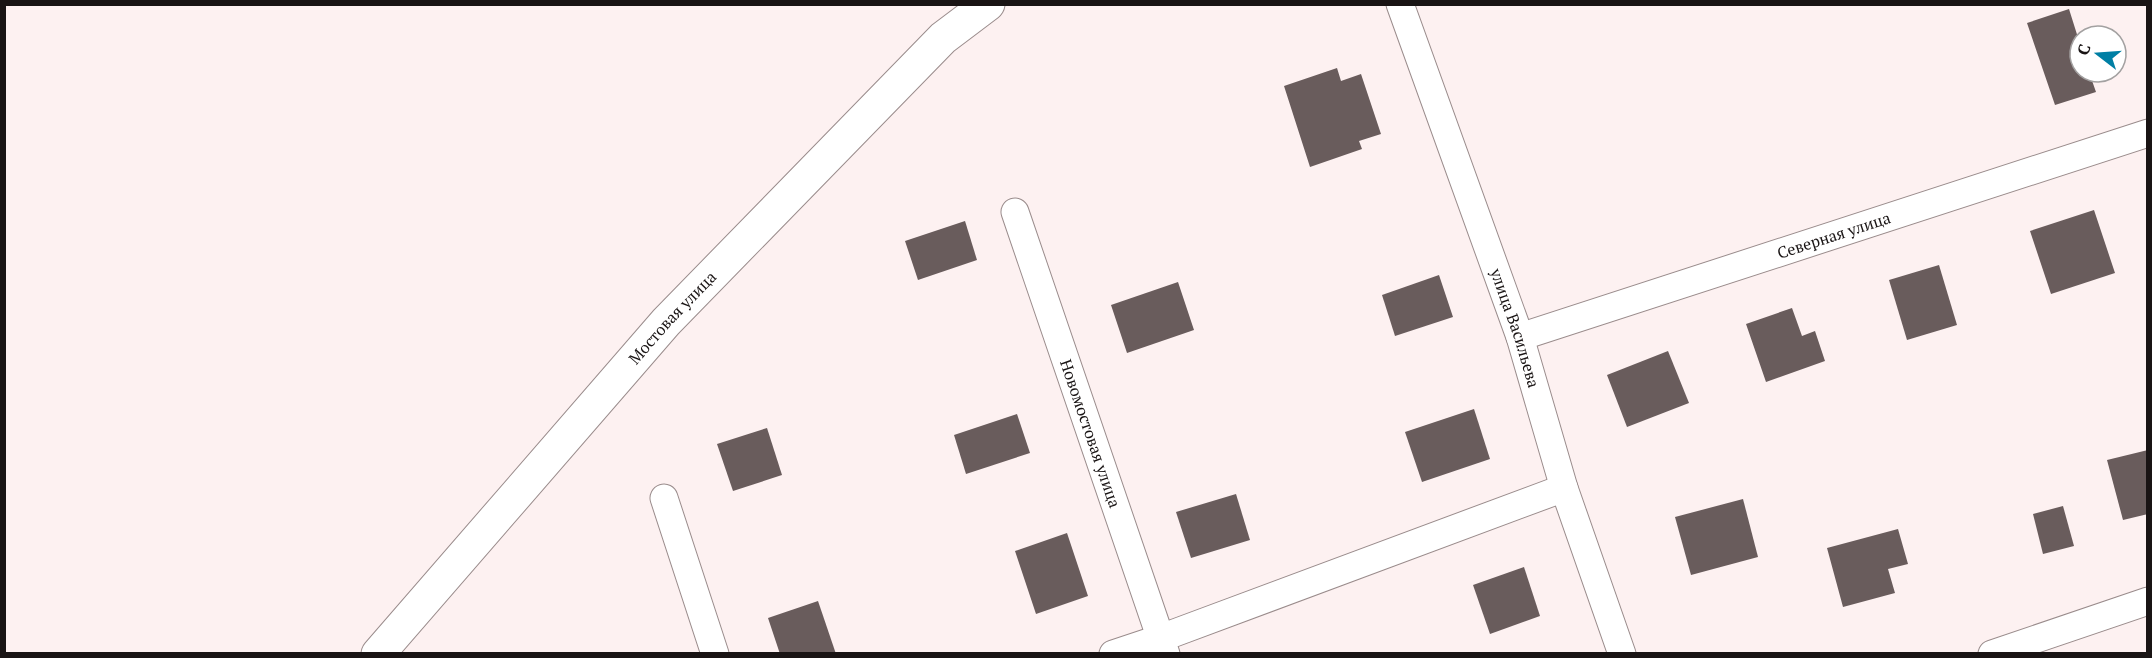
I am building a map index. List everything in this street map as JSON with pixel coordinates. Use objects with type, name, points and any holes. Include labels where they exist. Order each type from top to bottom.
[{"type":"main road","name":"Мостовая улица","points":[[378,654],[666,322],[943,38],[988,4]]},
{"type":"street","name":"улица Васильева","points":[[1400,4],[1520,337],[1564,488],[1622,654]]},
{"type":"street","name":"Северная улица","points":[[1520,337],[2148,133]]},
{"type":"street","name":"Новомостовая улица","points":[[1015,212],[1163,646]]},
{"type":"street","points":[[1113,654],[1163,646],[1564,488]]},
{"type":"street","points":[[664,498],[715,654]]},
{"type":"street","points":[[1992,654],[2148,601]]},
{"type":"building","points":[[2069,9],[2074,24],[2068,24],[2068,84],[2093,84],[2096,92],[2055,105],[2027,23]]},
{"type":"building","points":[[1337,68],[1341,81],[1361,74],[1381,134],[1359,141],[1362,149],[1310,167],[1284,86]]},
{"type":"building","points":[[2094,210],[2115,273],[2051,294],[2030,231]]},
{"type":"building","points":[[965,221],[977,260],[918,280],[905,241]]},
{"type":"building","points":[[1939,265],[1957,325],[1907,340],[1889,280]]},
{"type":"building","points":[[1439,275],[1453,317],[1395,336],[1382,295]]},
{"type":"building","points":[[1178,282],[1194,330],[1127,353],[1111,305]]},
{"type":"building","points":[[1792,308],[1802,336],[1815,331],[1825,361],[1766,382],[1746,324]]},
{"type":"building","points":[[1668,351],[1689,403],[1627,427],[1607,375]]},
{"type":"building","points":[[1474,409],[1490,459],[1422,482],[1405,432]]},
{"type":"building","points":[[1017,414],[1030,453],[966,474],[954,435]]},
{"type":"building","points":[[767,428],[782,475],[733,491],[717,444]]},
{"type":"building","points":[[2148,450],[2148,514],[2123,520],[2107,460]]},
{"type":"building","points":[[1236,494],[1250,540],[1191,558],[1176,512]]},
{"type":"building","points":[[1743,499],[1758,557],[1691,575],[1675,517]]},
{"type":"building","points":[[2063,506],[2074,546],[2043,554],[2033,514]]},
{"type":"building","points":[[1898,529],[1908,564],[1888,569],[1895,593],[1843,607],[1827,548]]},
{"type":"building","points":[[1067,533],[1088,596],[1036,614],[1015,551]]},
{"type":"building","points":[[1524,567],[1540,616],[1490,634],[1473,585]]},
{"type":"building","points":[[818,601],[836,654],[780,654],[768,618]]}]
